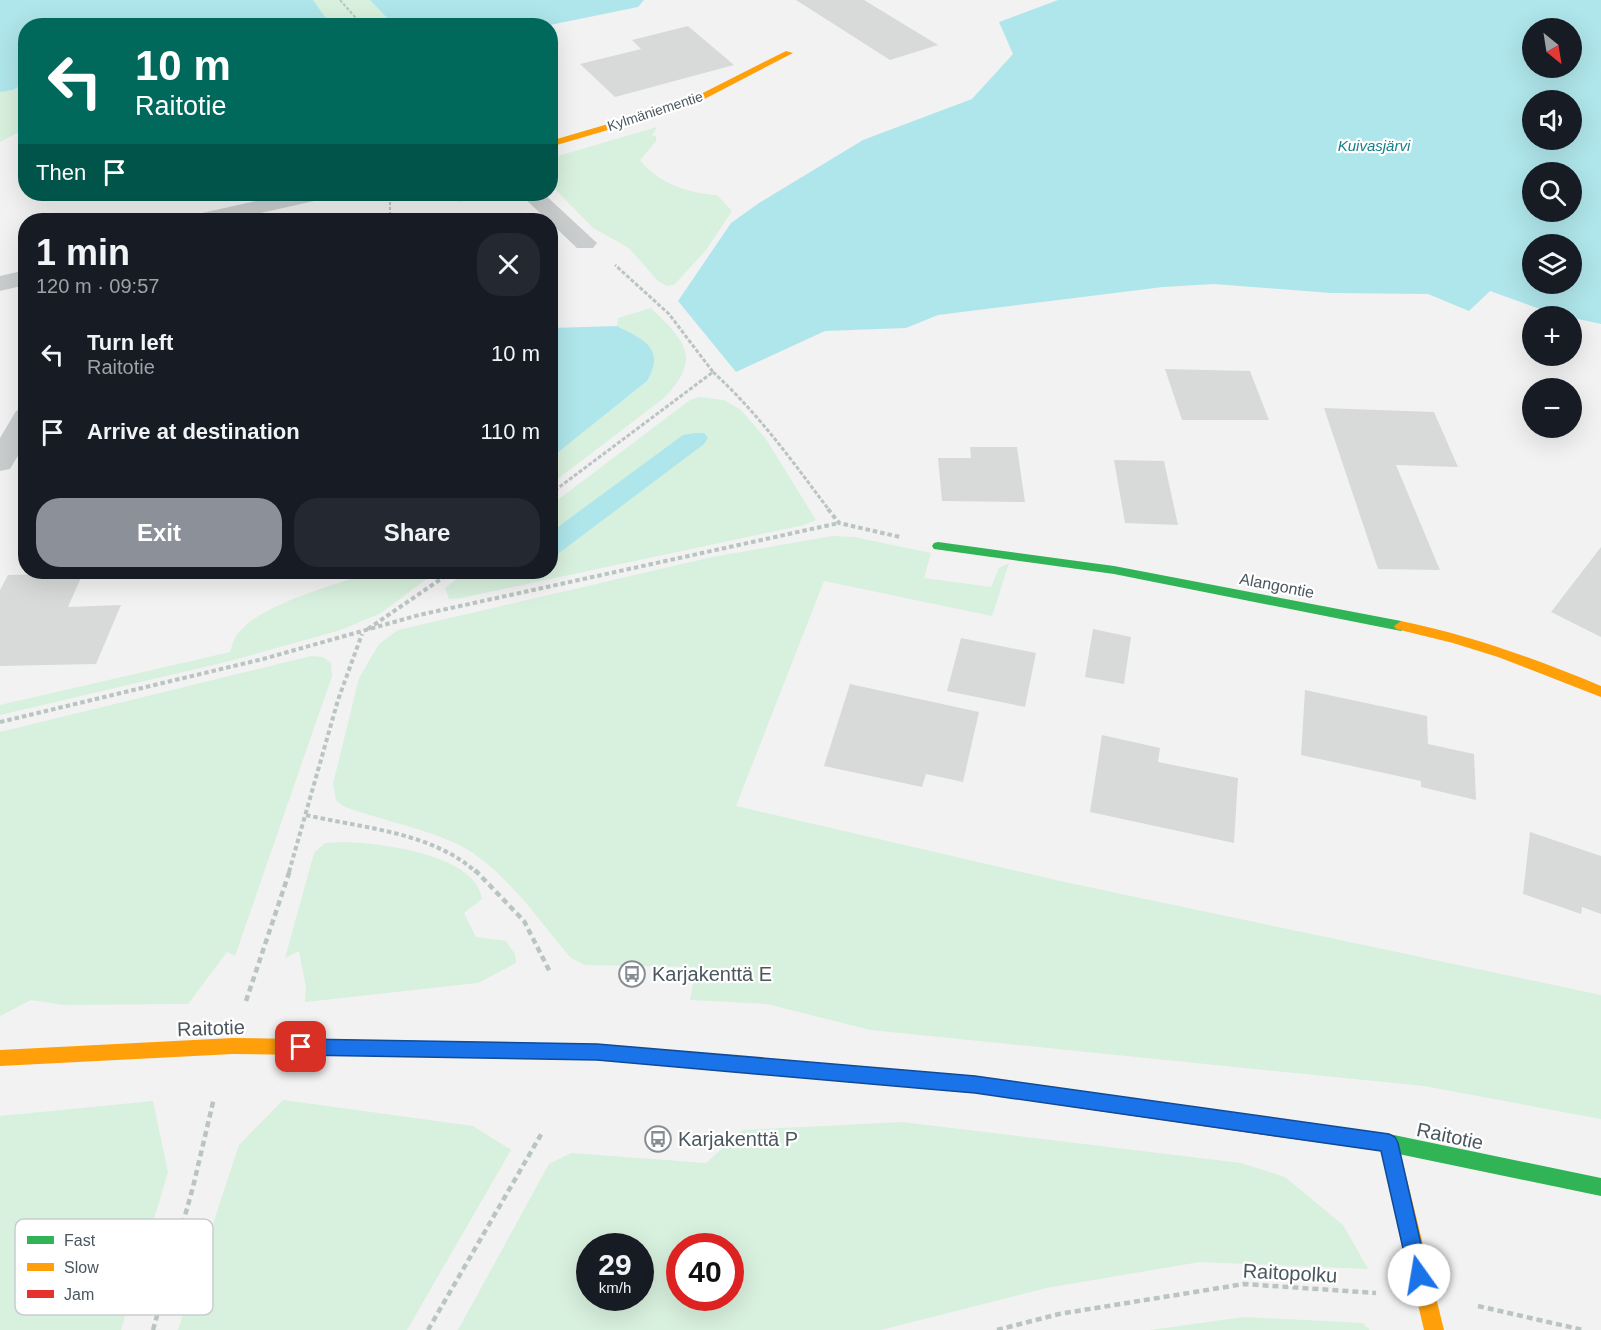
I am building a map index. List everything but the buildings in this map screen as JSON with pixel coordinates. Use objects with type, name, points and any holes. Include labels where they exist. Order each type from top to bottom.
[{"type":"street","name":"Kylmäniementie","points":[[558,142],[690,103],[789,53]]},
{"type":"street","points":[[232,213],[284,201]]},
{"type":"street","points":[[539,201],[552,213]]},
{"type":"street","points":[[558,218],[585,243]]},
{"type":"street","points":[[0,284],[18,278]]},
{"type":"street","points":[[0,462],[18,431]]},
{"type":"street","name":"Alangontie","points":[[938,546],[1114,570],[1448,635],[1540,666],[1601,692]]},
{"type":"street","name":"Raitotie","points":[[0,1058],[233,1046],[597,1052],[975,1085],[1389,1143],[1601,1186]]},
{"type":"street","points":[[1389,1143],[1424,1297],[1434,1330]]},
{"type":"path","points":[[340,0],[356,18]]},
{"type":"path","points":[[585,243],[635,279],[681,325],[713,372],[741,397],[764,424],[839,523]]},
{"type":"path","points":[[558,488],[713,372]]},
{"type":"path","points":[[0,722],[232,668],[363,633],[420,615],[839,523],[938,546]]},
{"type":"path","points":[[246,1001],[273,925],[345,673],[363,633],[441,579]]},
{"type":"path","points":[[306,815],[423,841],[460,858],[495,888],[524,921],[550,972]]},
{"type":"path","points":[[184,1219],[214,1098]]},
{"type":"path","points":[[428,1330],[543,1131]]},
{"type":"path","name":"Raitopolku","points":[[997,1330],[1059,1314],[1244,1284],[1424,1297],[1474,1305],[1583,1330]]},
{"type":"path","points":[[153,1330],[157,1315]]},
{"type":"green space","points":[[313,0],[370,0],[388,18],[326,18]]},
{"type":"green space","points":[[18,87],[18,133],[0,142],[0,92]]},
{"type":"green space","points":[[657,127],[652,135],[656,136],[656,141],[640,160],[647,168],[674,185],[695,192],[717,195],[732,211],[706,250],[674,285],[667,286],[658,281],[629,248],[593,228],[558,192],[558,156]]},
{"type":"green space","points":[[651,308],[681,341],[686,361],[683,372],[664,398],[558,479],[558,452],[647,381],[652,370],[654,360],[649,346],[617,326],[618,318]]},
{"type":"green space","points":[[700,397],[724,400],[741,410],[766,439],[816,520],[804,525],[558,577],[558,500],[690,400]]},
{"type":"green space","points":[[832,536],[854,537],[931,553],[924,578],[991,587],[999,568],[1009,563],[992,616],[824,581],[736,806],[1060,881],[1601,995],[1601,1119],[1424,1086],[870,1030],[767,1004],[690,1000],[696,967],[585,965],[571,958],[501,876],[473,853],[445,838],[343,806],[336,800],[333,784],[359,678],[379,644],[398,630],[712,557]]},
{"type":"green space","points":[[350,579],[427,579],[381,613],[341,630],[230,661],[0,715],[0,705],[230,652],[240,631],[254,619],[268,610]]},
{"type":"green space","points":[[456,579],[550,579],[461,598],[449,599],[445,588]]},
{"type":"green space","points":[[311,656],[323,657],[331,663],[332,676],[235,956],[227,952],[188,1004],[64,1005],[31,1000],[0,1016],[0,732]]},
{"type":"green space","points":[[348,842],[382,845],[426,854],[463,871],[476,884],[482,899],[464,913],[476,937],[506,941],[515,954],[516,963],[478,983],[305,1002],[306,988],[299,951],[285,958],[314,853],[325,843]]},
{"type":"green space","points":[[283,1100],[473,1126],[511,1150],[407,1330],[178,1330],[183,1315],[213,1315],[213,1224],[239,1145]]},
{"type":"green space","points":[[153,1101],[168,1172],[154,1219],[15,1219],[15,1315],[125,1315],[121,1330],[0,1330],[0,1116]]},
{"type":"green space","points":[[902,1122],[1241,1163],[1285,1177],[1343,1225],[1368,1269],[1200,1262],[1046,1288],[881,1330],[458,1330],[549,1164],[571,1153],[706,1163],[743,1130]]},
{"type":"green space","points":[[1244,1317],[1363,1323],[1370,1330],[1150,1330]]},
{"type":"water","points":[[0,0],[313,0],[326,18],[18,18],[18,87],[0,92]]},
{"type":"water","points":[[370,0],[644,0],[638,7],[558,23],[558,18],[387,18]]},
{"type":"water","name":"Kuivasjärvi","points":[[1058,0],[1601,0],[1601,324],[1582,320],[1582,306],[1532,306],[1490,291],[1469,311],[1428,294],[1331,293],[1214,284],[1163,287],[938,315],[906,328],[825,331],[736,372],[678,301],[731,223],[759,203],[863,140],[972,99],[1013,54],[999,22]]},
{"type":"water","points":[[617,326],[649,346],[654,360],[647,381],[558,452],[558,328]]},
{"type":"water","points":[[704,433],[708,438],[704,444],[558,554],[558,527],[683,435]]},
{"type":"traffic: fast","points":[[938,546],[1114,570],[1401,626]]},
{"type":"traffic: fast","points":[[485,1050],[597,1052],[771,1067]]},
{"type":"traffic: fast","points":[[1279,1128],[1389,1143],[1601,1187]]},
{"type":"traffic: slow","points":[[558,142],[690,103],[789,53]]},
{"type":"traffic: slow","points":[[1401,626],[1427,631],[1503,653],[1601,692]]},
{"type":"traffic: slow","points":[[0,1058],[233,1046],[485,1050]]},
{"type":"traffic: slow","points":[[771,1067],[975,1085],[1072,1099]]},
{"type":"traffic: slow","points":[[1389,1143],[1434,1330]]},
{"type":"traffic: jam","points":[[1072,1099],[1279,1128]]},
{"type":"place","name":"Karjakenttä E","points":[[632,974]]},
{"type":"place","name":"Karjakenttä P","points":[[658,1139]]},
{"type":"route","points":[[301,1047],[597,1052],[975,1085],[1389,1143],[1419,1275]]}]
